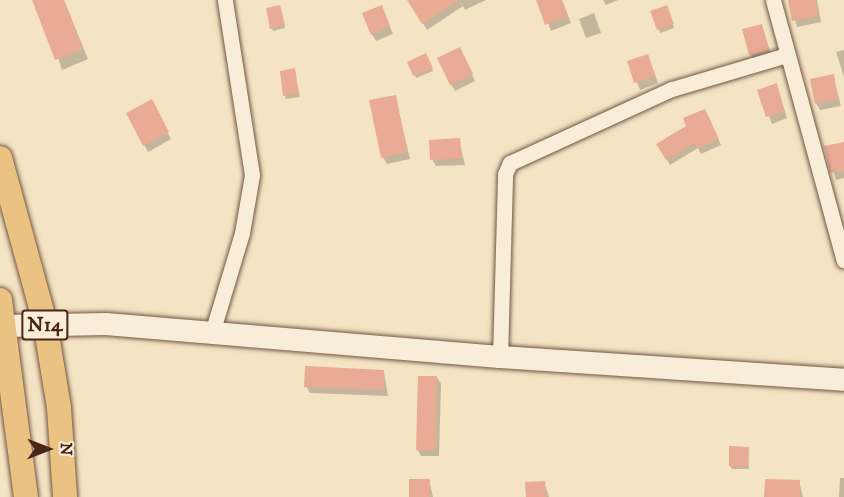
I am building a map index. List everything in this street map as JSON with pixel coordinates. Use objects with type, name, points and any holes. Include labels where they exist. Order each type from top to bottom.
[{"type":"main road","name":"N14","points":[[0,158],[45,323],[59,408],[65,497]]},
{"type":"main road","name":"N14","points":[[0,300],[26,497]]},
{"type":"street","points":[[212,333],[242,233],[252,175],[225,0]]},
{"type":"street","points":[[773,0],[787,55],[838,203],[844,261]]},
{"type":"street","points":[[500,357],[505,174],[510,163],[672,89],[787,55]]},
{"type":"street","points":[[4,326],[45,323],[212,333],[500,357],[844,380]]},
{"type":"building","points":[[32,0],[64,0],[83,49],[55,60]]},
{"type":"building","points":[[407,0],[459,0],[422,24]]},
{"type":"building","points":[[536,0],[562,0],[568,16],[545,25]]},
{"type":"building","points":[[788,0],[815,0],[818,16],[792,21]]},
{"type":"building","points":[[280,5],[285,25],[270,29],[266,8]]},
{"type":"building","points":[[382,5],[390,26],[371,35],[362,13]]},
{"type":"building","points":[[667,5],[674,24],[657,30],[650,11]]},
{"type":"building","points":[[762,24],[769,50],[749,55],[742,29]]},
{"type":"building","points":[[460,47],[473,74],[450,85],[437,58]]},
{"type":"building","points":[[426,53],[433,68],[413,76],[407,62]]},
{"type":"building","points":[[648,54],[655,76],[634,83],[627,61]]},
{"type":"building","points":[[295,68],[299,94],[283,96],[280,71]]},
{"type":"building","points":[[834,74],[838,99],[815,104],[810,79]]},
{"type":"building","points":[[777,83],[784,111],[766,117],[757,90]]},
{"type":"building","points":[[396,95],[407,152],[381,158],[369,100]]},
{"type":"building","points":[[152,99],[169,132],[143,146],[126,113]]},
{"type":"building","points":[[705,109],[719,139],[696,149],[694,143],[666,160],[656,144],[686,126],[683,118]]},
{"type":"building","points":[[460,138],[462,158],[430,160],[429,140]]},
{"type":"building","points":[[844,142],[844,171],[830,173],[824,146]]},
{"type":"building","points":[[305,366],[384,370],[384,390],[304,387]]},
{"type":"building","points":[[418,376],[437,376],[436,450],[416,450]]},
{"type":"building","points":[[729,446],[749,447],[748,467],[729,466]]},
{"type":"building","points":[[409,479],[430,479],[430,497],[409,497]]},
{"type":"building","points":[[765,479],[800,480],[800,497],[764,497]]},
{"type":"building","points":[[545,481],[546,497],[526,497],[525,482]]}]
